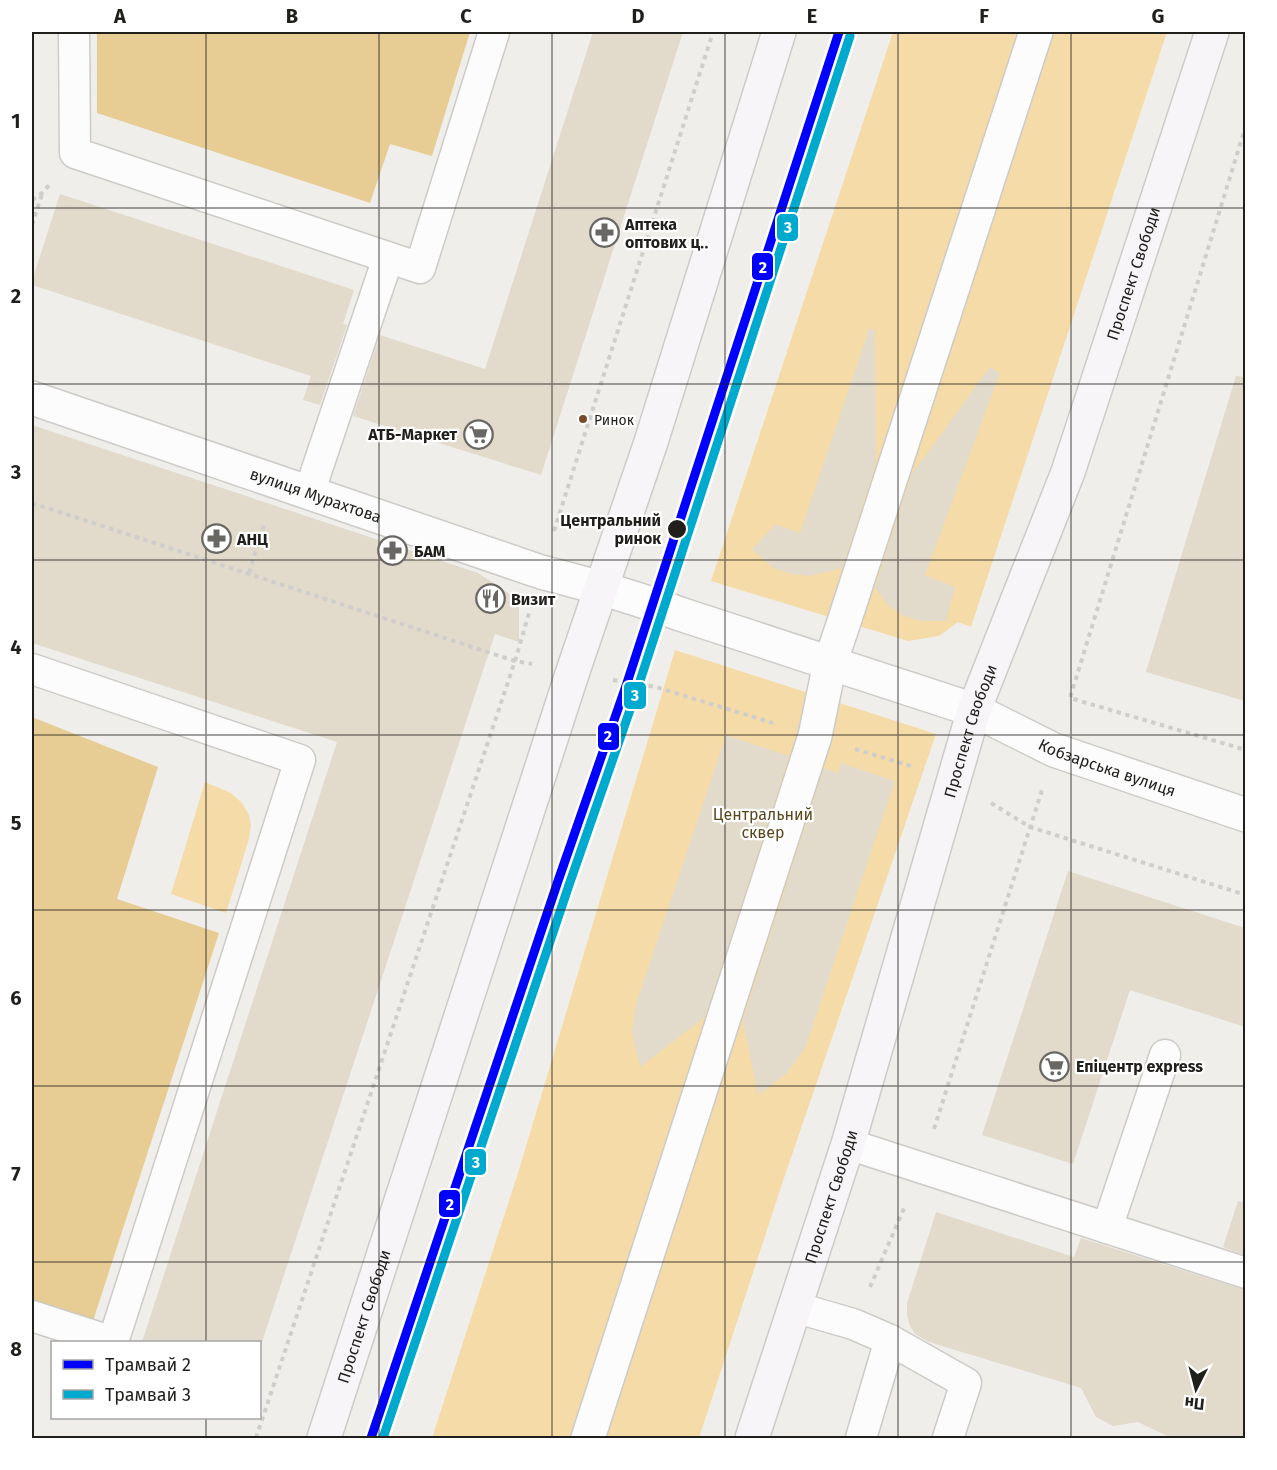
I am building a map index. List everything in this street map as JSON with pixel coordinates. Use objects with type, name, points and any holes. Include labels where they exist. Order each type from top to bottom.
[{"type":"main road","name":"Проспект Свободи","points":[[324,1438],[566,693],[651,442],[779,32]]},
{"type":"main road","name":"Проспект Свободи","points":[[752,1438],[848,1144],[974,711],[1068,472],[1212,32]]},
{"type":"street","points":[[588,1438],[815,736],[830,663],[1036,32]]},
{"type":"street","name":"вулиця Мурахтова","points":[[32,398],[541,572],[602,588],[830,663]]},
{"type":"street","name":"Кобзарська вулиця","points":[[830,663],[974,711],[1054,750],[1245,815]]},
{"type":"lane","points":[[74,32],[75,153],[420,267],[494,32]]},
{"type":"lane","points":[[309,493],[388,258]]},
{"type":"lane","points":[[32,669],[300,760],[114,1341]]},
{"type":"lane","points":[[1107,1228],[1165,1055]]},
{"type":"lane","points":[[848,1144],[1245,1273]]},
{"type":"lane","points":[[794,1307],[854,1324],[890,1340],[966,1383],[948,1438]]},
{"type":"lane","points":[[32,1316],[111,1341]]},
{"type":"lane","points":[[861,1438],[890,1340]]},
{"type":"path","points":[[256,1438],[514,660],[713,32]]},
{"type":"path","points":[[1245,125],[1070,698],[1245,750]]},
{"type":"path","points":[[32,225],[42,193]]},
{"type":"path","points":[[249,573],[278,481]]},
{"type":"path","points":[[854,1324],[921,1168],[1054,750]]},
{"type":"path","points":[[1030,827],[1245,895]]},
{"type":"green space","points":[[893,32],[1167,32],[971,627],[958,622],[939,636],[908,641],[711,581]]},
{"type":"green space","name":"Центральний сквер","points":[[675,650],[936,734],[782,1184],[699,1438],[432,1438],[518,1173]]},
{"type":"green space","points":[[205,782],[231,793],[242,803],[249,815],[251,825],[249,839],[226,913],[171,894]]},
{"type":"shaded area","points":[[97,32],[470,32],[432,156],[390,144],[370,203],[97,113]]},
{"type":"shaded area","points":[[32,717],[158,767],[117,899],[219,933],[92,1324],[32,1311]]},
{"type":"building","points":[[593,32],[683,32],[541,475],[353,416],[380,335],[485,369]]},
{"type":"building","points":[[60,194],[354,290],[343,324],[347,325],[320,405],[303,400],[311,376],[32,285]]},
{"type":"building","points":[[869,329],[875,330],[876,463],[842,568],[809,576],[791,574],[773,568],[752,549],[776,524],[800,533]]},
{"type":"building","points":[[990,367],[1000,373],[925,575],[955,587],[946,621],[921,621],[904,616],[888,605],[875,588],[912,474]]},
{"type":"building","points":[[1236,376],[1245,377],[1245,701],[1146,672]]},
{"type":"building","points":[[32,425],[478,573],[519,600],[519,642],[495,634],[262,1342],[142,1341],[337,742],[32,643]]},
{"type":"building","points":[[726,735],[789,756],[705,1017],[640,1067],[632,1032],[637,1001]]},
{"type":"building","points":[[841,763],[895,781],[806,1046],[787,1073],[758,1095],[743,1021],[824,768],[838,773]]},
{"type":"building","name":"Епіцентр express","points":[[1068,871],[1245,928],[1245,1027],[1130,990],[1073,1164],[982,1135]]},
{"type":"building","points":[[1238,1201],[1245,1202],[1245,1255],[1223,1247]]},
{"type":"building","points":[[936,1212],[1074,1257],[1081,1238],[1245,1290],[1245,1438],[1176,1438],[1138,1422],[1113,1426],[1096,1417],[1081,1388],[929,1342],[915,1334],[907,1315],[907,1303]]},
{"type":"tram line","name":"2","points":[[371,1438],[627,683],[839,32]]},
{"type":"tram line","name":"3","points":[[383,1438],[638,687],[850,36]]},
{"type":"place","name":"Аптека оптових ц‥","points":[[604,233]]},
{"type":"place","name":"Ринок","points":[[583,419]]},
{"type":"place","name":"АТБ-Маркет","points":[[478,434]]},
{"type":"place","name":"Центральний ринок","points":[[677,529]]},
{"type":"place","name":"АНЦ","points":[[216,539]]},
{"type":"place","name":"БАМ","points":[[393,551]]},
{"type":"place","name":"Визит","points":[[490,599]]},
{"type":"place","name":"Епіцентр express","points":[[1055,1066]]}]
